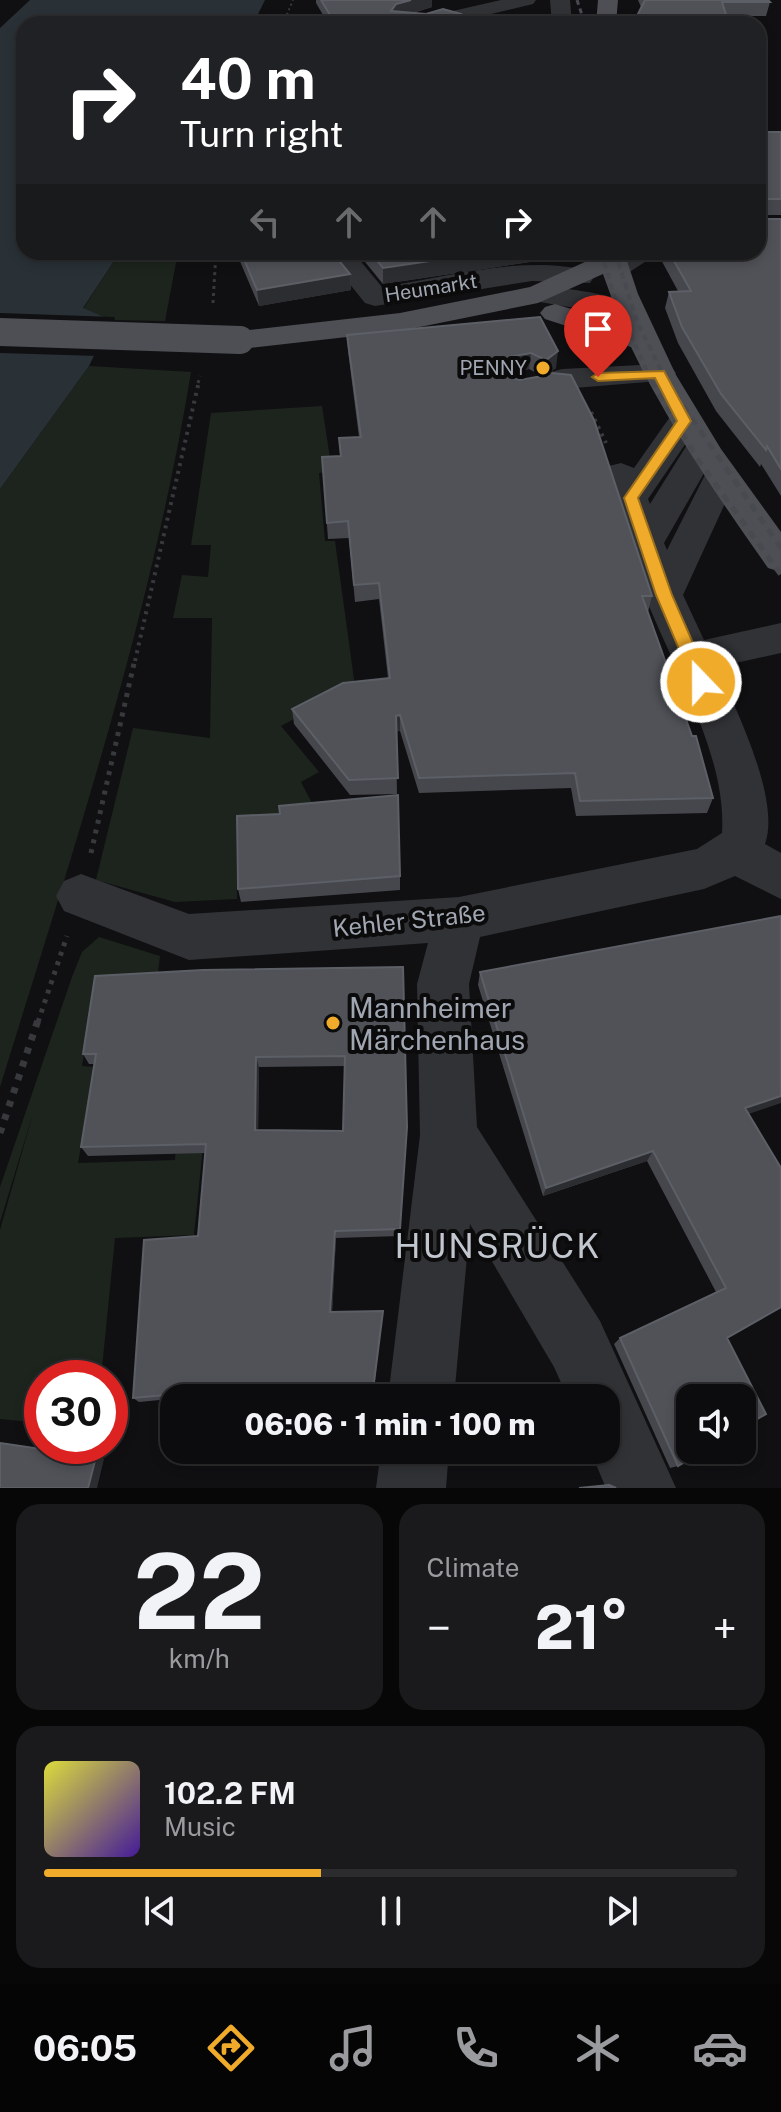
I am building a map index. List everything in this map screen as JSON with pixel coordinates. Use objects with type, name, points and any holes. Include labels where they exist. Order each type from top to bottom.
[{"type":"main road","points":[[547,303],[580,277],[613,260],[624,314],[702,448],[781,559]]},
{"type":"main road","points":[[0,332],[240,340],[400,322],[481,320],[547,303],[624,314]]},
{"type":"main road","points":[[547,303],[624,314]]},
{"type":"street","points":[[443,16],[526,0]]},
{"type":"street","name":"Heumarkt","points":[[345,260],[375,297],[532,273],[580,277]]},
{"type":"street","name":"Heumarkt","points":[[497,277],[521,283],[547,303]]},
{"type":"street","points":[[562,379],[660,373]]},
{"type":"street","points":[[702,448],[626,486],[664,595],[739,779],[745,807],[744,839],[736,852],[781,878]]},
{"type":"street","points":[[646,542],[702,448]]},
{"type":"street","points":[[664,595],[702,448]]},
{"type":"street","points":[[692,658],[781,638]]},
{"type":"street","name":"Kehler Straße","points":[[81,896],[189,937],[459,919],[704,868],[736,852]]},
{"type":"street","points":[[422,1384],[449,1135],[443,984],[459,919]]},
{"type":"street","points":[[449,1135],[577,1344],[595,1384]]},
{"type":"street","points":[[620,1440],[641,1488]]},
{"type":"street","points":[[411,1488],[414,1464]]},
{"type":"path","points":[[213,305],[216,260]]},
{"type":"path","points":[[0,1133],[81,896],[200,375]]},
{"type":"shaded area","points":[[30,0],[265,0],[257,16],[16,16],[16,260],[115,260],[83,308],[111,320],[89,366],[0,489],[0,28]]},
{"type":"shaded area","points":[[115,260],[176,260],[165,321],[111,320],[83,309]]},
{"type":"shaded area","points":[[89,366],[191,372],[155,553],[132,643],[82,821],[0,1087],[0,489]]},
{"type":"shaded area","points":[[322,406],[332,471],[319,473],[325,541],[335,541],[356,694],[334,697],[281,726],[319,772],[301,782],[316,811],[236,822],[237,899],[175,902],[96,880],[133,728],[210,738],[212,618],[173,618],[182,575],[208,577],[211,545],[191,545],[211,413]]},
{"type":"shaded area","points":[[99,937],[160,956],[157,980],[96,982],[82,1066],[95,1067],[78,1163],[175,1160],[180,1094],[208,1097],[194,1235],[115,1238],[103,1360],[24,1360],[24,1421],[0,1419],[0,1230],[34,1110],[0,1222],[0,1187],[82,952]]},
{"type":"pier","points":[[0,313],[115,319],[98,356],[0,353]]},
{"type":"building","points":[[321,0],[411,0],[396,4],[391,11],[426,14],[443,9],[464,16],[331,16]]},
{"type":"building","points":[[645,0],[770,2],[722,2],[726,16],[637,16]]},
{"type":"building","points":[[766,132],[781,132],[781,199],[766,199]]},
{"type":"building","points":[[766,219],[781,219],[781,469],[767,446],[766,450],[721,394],[682,327],[669,292],[691,291],[674,260],[766,260]]},
{"type":"building","points":[[244,260],[339,260],[350,274],[257,290]]},
{"type":"building","points":[[376,260],[437,260],[383,268]]},
{"type":"building","points":[[540,317],[558,351],[546,360],[531,353],[509,357],[502,368],[509,377],[520,380],[542,376],[548,368],[552,373],[571,375],[594,420],[652,596],[642,596],[692,736],[696,736],[713,798],[580,801],[575,773],[419,778],[400,715],[396,716],[398,778],[349,780],[292,709],[343,683],[390,678],[379,583],[354,585],[348,521],[327,523],[322,457],[341,456],[339,438],[361,437],[347,335]]},
{"type":"building","points":[[398,795],[400,876],[238,889],[237,816],[280,814],[279,806]]},
{"type":"building","points":[[781,916],[781,1096],[745,1108],[781,1168],[781,1307],[727,1338],[751,1384],[676,1384],[676,1462],[620,1338],[726,1288],[653,1151],[546,1188],[480,972]]},
{"type":"building","points":[[403,967],[407,1127],[400,1229],[335,1231],[330,1312],[383,1311],[374,1384],[160,1384],[160,1396],[133,1398],[144,1240],[198,1236],[206,1144],[81,1147],[96,1054],[83,1054],[95,976],[203,970]],"holes":[[[345,1056],[343,1131],[255,1130],[256,1057]]]},
{"type":"building","points":[[756,1395],[766,1414],[756,1420]]},
{"type":"building","points":[[0,1443],[24,1446],[24,1464],[94,1464],[88,1488],[0,1488]]},
{"type":"building","points":[[609,1485],[616,1488],[579,1488]]},
{"type":"railway","points":[[577,0],[582,16]]},
{"type":"railway","points":[[603,260],[615,298],[651,382]]},
{"type":"railway","points":[[618,260],[637,321],[666,381]]},
{"type":"railway","points":[[666,381],[781,548]]},
{"type":"railway","points":[[651,382],[699,461],[781,575]]},
{"type":"place","name":"PENNY","points":[[543,368]]},
{"type":"place","name":"Mannheimer Märchenhaus","points":[[333,1023]]},
{"type":"district","name":"HUNSRÜCK","points":[[498,1246]]},
{"type":"route","points":[[598,377],[660,373],[684,421],[631,498],[664,595],[701,682]]}]
